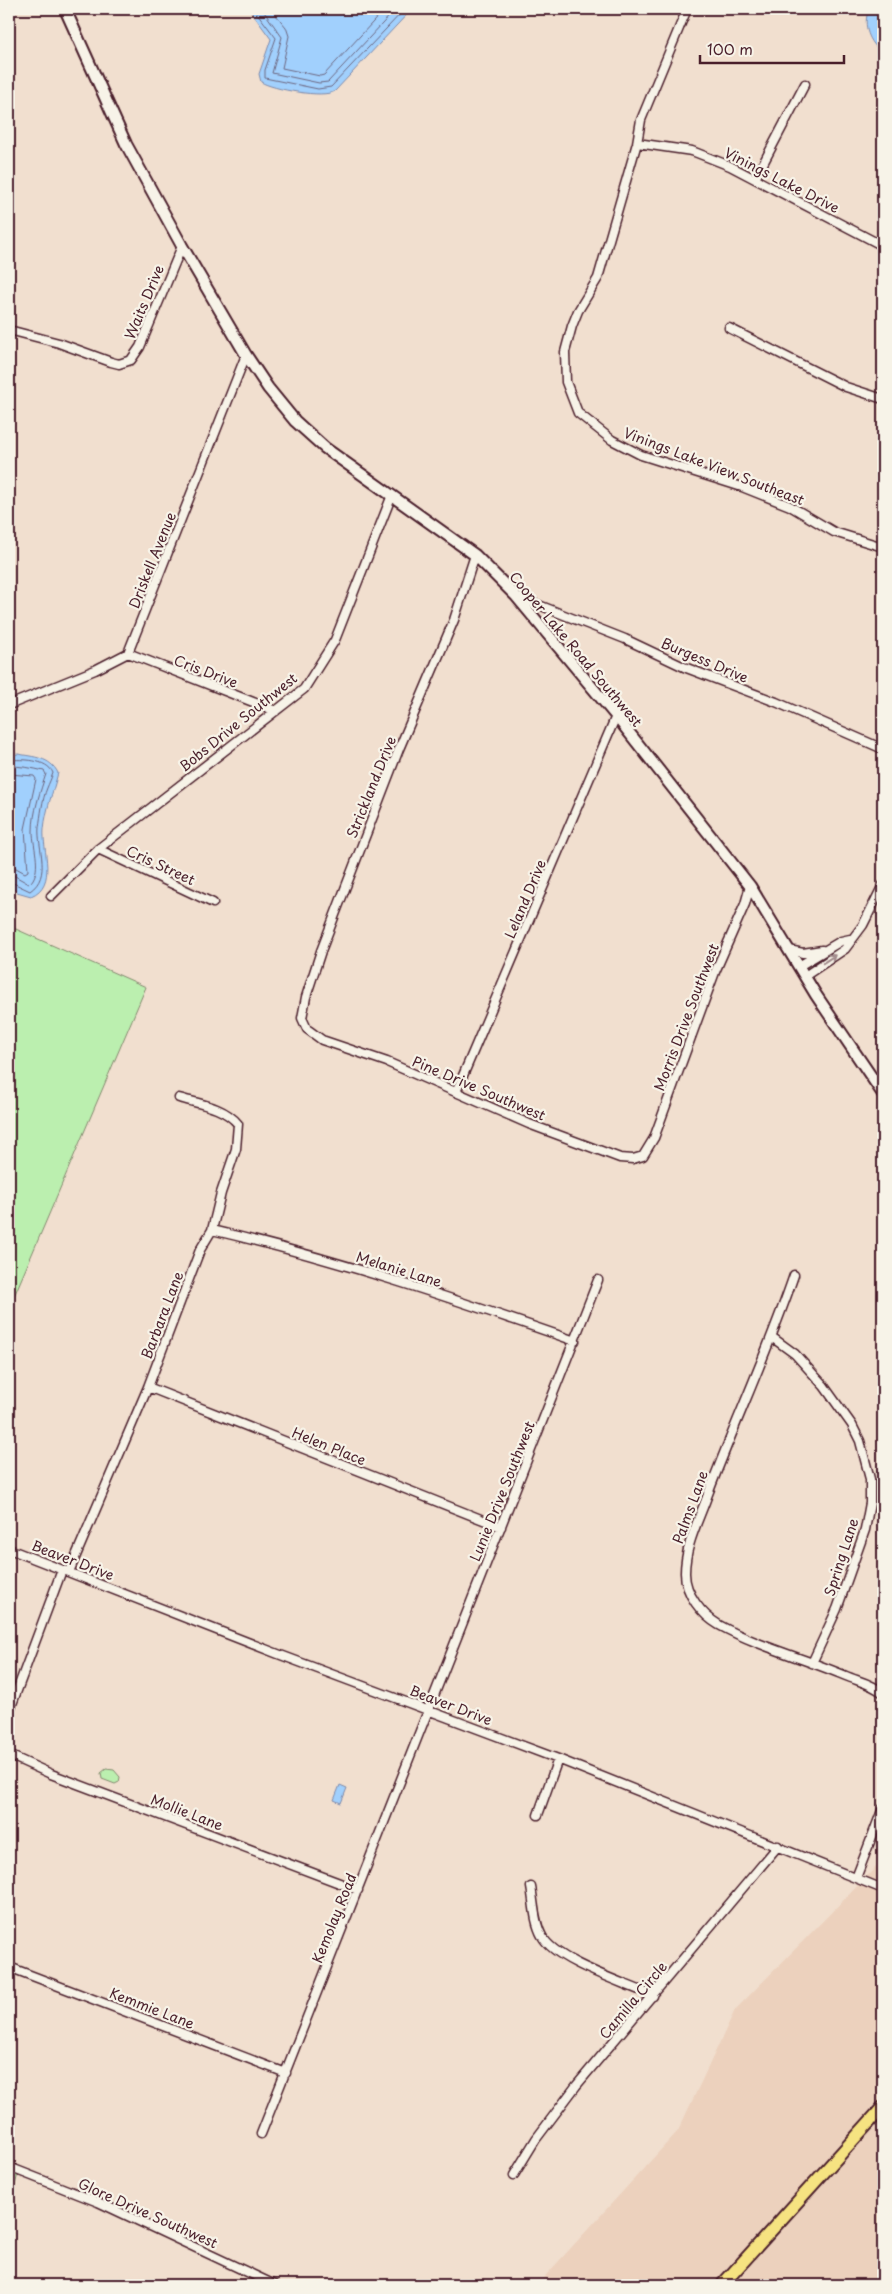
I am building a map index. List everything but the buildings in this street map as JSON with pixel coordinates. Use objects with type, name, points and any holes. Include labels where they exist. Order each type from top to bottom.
[{"type":"main road","points":[[722,2285],[883,2107]]},
{"type":"street","name":"Cooper Lake Road Southwest","points":[[65,9],[126,144],[182,246],[246,355],[295,421],[325,448],[475,555],[516,596],[616,716],[750,886],[805,976],[882,1092]]},
{"type":"street","name":"Vinings Lake View Southeast","points":[[687,9],[641,120],[637,144],[598,278],[578,311],[565,352],[566,382],[578,413],[612,440],[641,455],[742,487],[790,506],[834,532],[883,547]]},
{"type":"street","points":[[755,179],[806,84]]},
{"type":"street","name":"Vinings Lake Drive","points":[[637,144],[692,151],[730,166],[883,246]]},
{"type":"street","name":"Waits Drive","points":[[9,330],[59,343],[119,364],[131,360],[140,347],[182,246]]},
{"type":"street","points":[[729,328],[846,387],[883,399]]},
{"type":"street","name":"Driskell Avenue","points":[[128,654],[246,355]]},
{"type":"street","name":"Bobs Drive Southwest","points":[[51,896],[98,849],[304,689],[336,640],[392,495]]},
{"type":"street","name":"Strickland Drive","points":[[307,1029],[302,1018],[306,997],[322,948],[392,767],[454,620],[475,555]]},
{"type":"street","name":"Burgess Drive","points":[[516,596],[625,638],[684,667],[776,702],[883,749]]},
{"type":"street","points":[[9,705],[95,670],[128,654]]},
{"type":"street","name":"Cris Drive","points":[[128,654],[276,711]]},
{"type":"street","name":"Leland Drive","points":[[456,1092],[616,716]]},
{"type":"street","name":"Cris Street","points":[[98,849],[213,903]]},
{"type":"street","points":[[805,976],[845,949],[862,925],[883,885]]},
{"type":"street","name":"Morris Drive Southwest","points":[[643,1156],[654,1138],[711,980],[745,904],[750,886]]},
{"type":"street","points":[[799,966],[841,941],[850,940]]},
{"type":"street","points":[[789,950],[802,953],[828,948]]},
{"type":"street","name":"Pine Drive Southwest","points":[[307,1029],[322,1040],[387,1062],[530,1124],[620,1158],[633,1159],[643,1156]]},
{"type":"street","name":"Barbara Lane","points":[[9,1712],[66,1571],[148,1387],[200,1250],[212,1230],[221,1192],[236,1149],[238,1124],[231,1116],[222,1110],[179,1098]]},
{"type":"street","name":"Melanie Lane","points":[[212,1230],[291,1249],[393,1279],[575,1341]]},
{"type":"street","name":"Palms Lane","points":[[794,1275],[773,1338],[729,1437],[692,1534],[684,1574],[688,1590],[698,1607],[719,1625],[762,1645],[879,1689],[883,1693]]},
{"type":"street","name":"Lunie Drive Southwest","points":[[429,1710],[598,1280]]},
{"type":"street","name":"Spring Lane","points":[[773,1338],[795,1354],[824,1386],[852,1425],[860,1440],[870,1479],[870,1503],[865,1530],[837,1609],[812,1663]]},
{"type":"street","name":"Helen Place","points":[[148,1387],[502,1527]]},
{"type":"street","name":"Beaver Drive","points":[[9,1549],[558,1759],[883,1889]]},
{"type":"street","name":"Kemolay Road","points":[[261,2134],[429,1710]]},
{"type":"street","name":"Mollie Lane","points":[[9,1755],[61,1777],[358,1890]]},
{"type":"street","points":[[538,1815],[558,1759]]},
{"type":"street","points":[[856,1878],[883,1808]]},
{"type":"street","name":"Camilla Circle","points":[[514,2175],[536,2139],[576,2086],[778,1846]]},
{"type":"street","points":[[531,1888],[538,1926],[543,1938],[550,1946],[576,1963],[653,1996]]},
{"type":"street","name":"Kemmie Lane","points":[[9,1967],[286,2073]]},
{"type":"street","name":"Glore Drive Southwest","points":[[9,2167],[98,2202],[275,2285]]},
{"type":"shaded area","points":[[883,1860],[883,2285],[537,2285],[678,2131],[735,2010]]},
{"type":"green space","points":[[9,926],[146,987],[9,1308]]},
{"type":"green space","points":[[106,1769],[114,1770],[120,1777],[119,1782],[115,1784],[102,1779],[101,1773]]},
{"type":"green space","points":[[9,2163],[19,2170],[9,2208]]},
{"type":"water","points":[[249,9],[412,9],[335,91],[310,94],[286,90],[261,82],[259,74],[271,39]]},
{"type":"water","points":[[869,9],[883,9],[883,53],[874,44],[868,33],[866,21]]},
{"type":"water","points":[[18,754],[46,761],[58,773],[44,829],[46,876],[44,884],[39,891],[31,896],[17,892],[9,884],[9,755]]},
{"type":"water","points":[[340,1785],[347,1788],[341,1803],[334,1800]]}]
